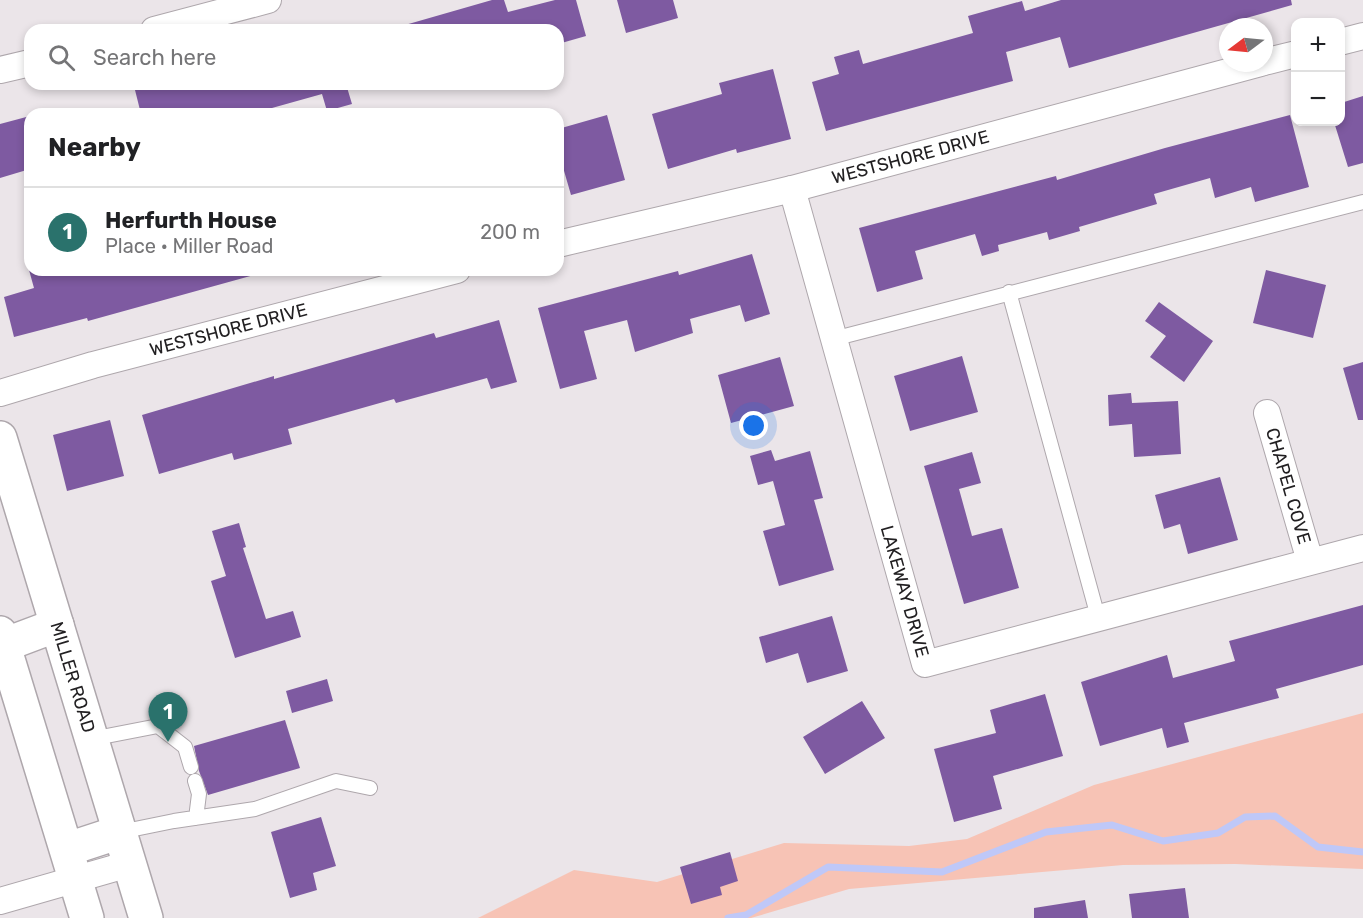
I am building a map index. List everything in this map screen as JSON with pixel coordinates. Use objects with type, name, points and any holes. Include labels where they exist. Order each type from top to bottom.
[{"type":"main road","name":"MILLER ROAD","points":[[0,438],[146,918]]},
{"type":"main road","points":[[57,625],[2,639],[87,918]]},
{"type":"main road","points":[[72,864],[120,832]]},
{"type":"street","points":[[177,24],[268,0]]},
{"type":"street","points":[[1345,41],[1363,36]]},
{"type":"street","name":"WESTSHORE DRIVE","points":[[1273,60],[1291,55]]},
{"type":"street","points":[[0,70],[24,64]]},
{"type":"street","name":"WESTSHORE DRIVE","points":[[564,243],[792,189],[1229,72]]},
{"type":"street","name":"LAKEWAY DRIVE","points":[[792,189],[925,664],[1363,548]]},
{"type":"street","name":"WESTSHORE DRIVE","points":[[0,393],[93,365],[434,276]]},
{"type":"street","name":"CHAPEL COVE","points":[[1267,413],[1310,561]]},
{"type":"street","points":[[0,901],[72,864],[129,864]]},
{"type":"lane","points":[[833,339],[1363,202]]},
{"type":"lane","points":[[1009,292],[1098,617]]},
{"type":"lane","points":[[91,739],[158,726],[184,747],[191,767]]},
{"type":"lane","points":[[195,781],[199,794],[196,818]]},
{"type":"lane","points":[[120,832],[255,809],[336,781],[370,788]]},
{"type":"shaded area","points":[[1363,713],[1363,869],[1235,864],[1123,865],[849,889],[751,918],[478,918],[574,870],[657,882],[784,843],[909,846],[967,839],[1094,785]]},
{"type":"building","points":[[492,0],[504,0],[508,12],[555,0],[576,0],[586,36],[564,42],[564,24],[408,24]]},
{"type":"building","points":[[617,0],[673,0],[678,18],[626,33]]},
{"type":"building","points":[[1061,0],[1291,0],[1292,5],[1246,18],[1219,18],[1219,26],[1069,68],[1060,37],[1006,52],[1013,81],[826,131],[812,82],[839,74],[834,57],[859,50],[863,64],[973,33],[968,16],[1022,1],[1025,11]]},
{"type":"building","points":[[773,69],[791,139],[737,153],[736,149],[668,169],[652,114],[722,94],[719,83]]},
{"type":"building","points":[[135,90],[348,90],[352,104],[326,108],[322,94],[272,108],[140,108]]},
{"type":"building","points":[[1363,96],[1363,163],[1348,167],[1335,126],[1345,126],[1345,102]]},
{"type":"building","points":[[607,115],[625,180],[571,195],[564,171],[564,127]]},
{"type":"building","points":[[1290,115],[1291,126],[1293,126],[1309,187],[1255,202],[1251,187],[1215,198],[1210,178],[1154,194],[1157,204],[1079,227],[1080,231],[1049,240],[1047,232],[998,245],[999,251],[982,256],[975,234],[915,251],[923,279],[877,292],[859,228],[1056,176],[1057,180],[1165,148]]},
{"type":"building","points":[[24,118],[24,171],[0,178],[0,124]]},
{"type":"building","points":[[752,254],[770,314],[745,322],[740,305],[690,319],[693,333],[635,352],[627,320],[584,331],[597,379],[560,389],[538,308],[678,271],[679,275]]},
{"type":"building","points":[[1266,270],[1326,285],[1313,338],[1253,323]]},
{"type":"building","points":[[31,276],[250,276],[88,321],[87,318],[14,337],[4,297],[34,288]]},
{"type":"building","points":[[1159,302],[1213,341],[1184,382],[1150,357],[1166,336],[1145,321]]},
{"type":"building","points":[[499,320],[517,382],[491,389],[487,378],[396,403],[394,399],[288,429],[292,444],[234,460],[232,453],[159,474],[142,415],[274,376],[274,379],[434,333],[436,338]]},
{"type":"building","points":[[962,356],[978,412],[910,431],[894,376]]},
{"type":"building","points":[[780,357],[794,406],[731,423],[718,375]]},
{"type":"building","points":[[1363,362],[1363,420],[1358,420],[1343,368]]},
{"type":"building","points":[[1131,393],[1132,403],[1178,401],[1181,454],[1134,457],[1132,424],[1109,426],[1108,395]]},
{"type":"building","points":[[110,420],[124,476],[67,491],[53,435]]},
{"type":"building","points":[[771,450],[775,461],[810,451],[823,498],[814,500],[834,570],[779,586],[763,531],[785,525],[773,481],[758,485],[750,456]]},
{"type":"building","points":[[972,452],[981,483],[959,489],[972,536],[1002,528],[1019,588],[964,604],[924,466]]},
{"type":"building","points":[[1220,477],[1238,540],[1188,554],[1180,524],[1164,529],[1155,495]]},
{"type":"building","points":[[239,523],[246,547],[243,548],[266,619],[293,611],[301,637],[235,658],[211,581],[226,576],[212,531]]},
{"type":"building","points":[[1363,605],[1363,665],[1276,689],[1279,698],[1184,723],[1189,742],[1167,748],[1162,728],[1100,746],[1081,682],[1167,655],[1173,678],[1235,661],[1229,641]]},
{"type":"building","points":[[832,616],[848,671],[807,683],[798,653],[766,663],[759,637]]},
{"type":"building","points":[[327,679],[333,701],[292,713],[286,691]]},
{"type":"building","points":[[1045,694],[1063,756],[993,776],[1002,809],[954,822],[934,749],[996,733],[990,710]]},
{"type":"building","points":[[862,701],[885,738],[825,774],[803,737]]},
{"type":"building","points":[[285,720],[300,768],[208,795],[199,771],[194,746]]},
{"type":"building","points":[[321,817],[336,866],[313,873],[317,890],[290,898],[271,832]]},
{"type":"building","points":[[730,852],[738,881],[720,887],[722,895],[691,904],[680,867]]},
{"type":"building","points":[[1185,888],[1189,918],[1132,918],[1129,894]]},
{"type":"building","points":[[1085,900],[1088,918],[1034,918],[1034,908]]},
{"type":"waterway","points":[[728,918],[746,915],[828,867],[942,872],[1046,832],[1112,825],[1163,841],[1218,833],[1245,817],[1275,816],[1318,847],[1363,852]]},
{"type":"place","name":"Herfurth House","points":[[168,742]]}]
